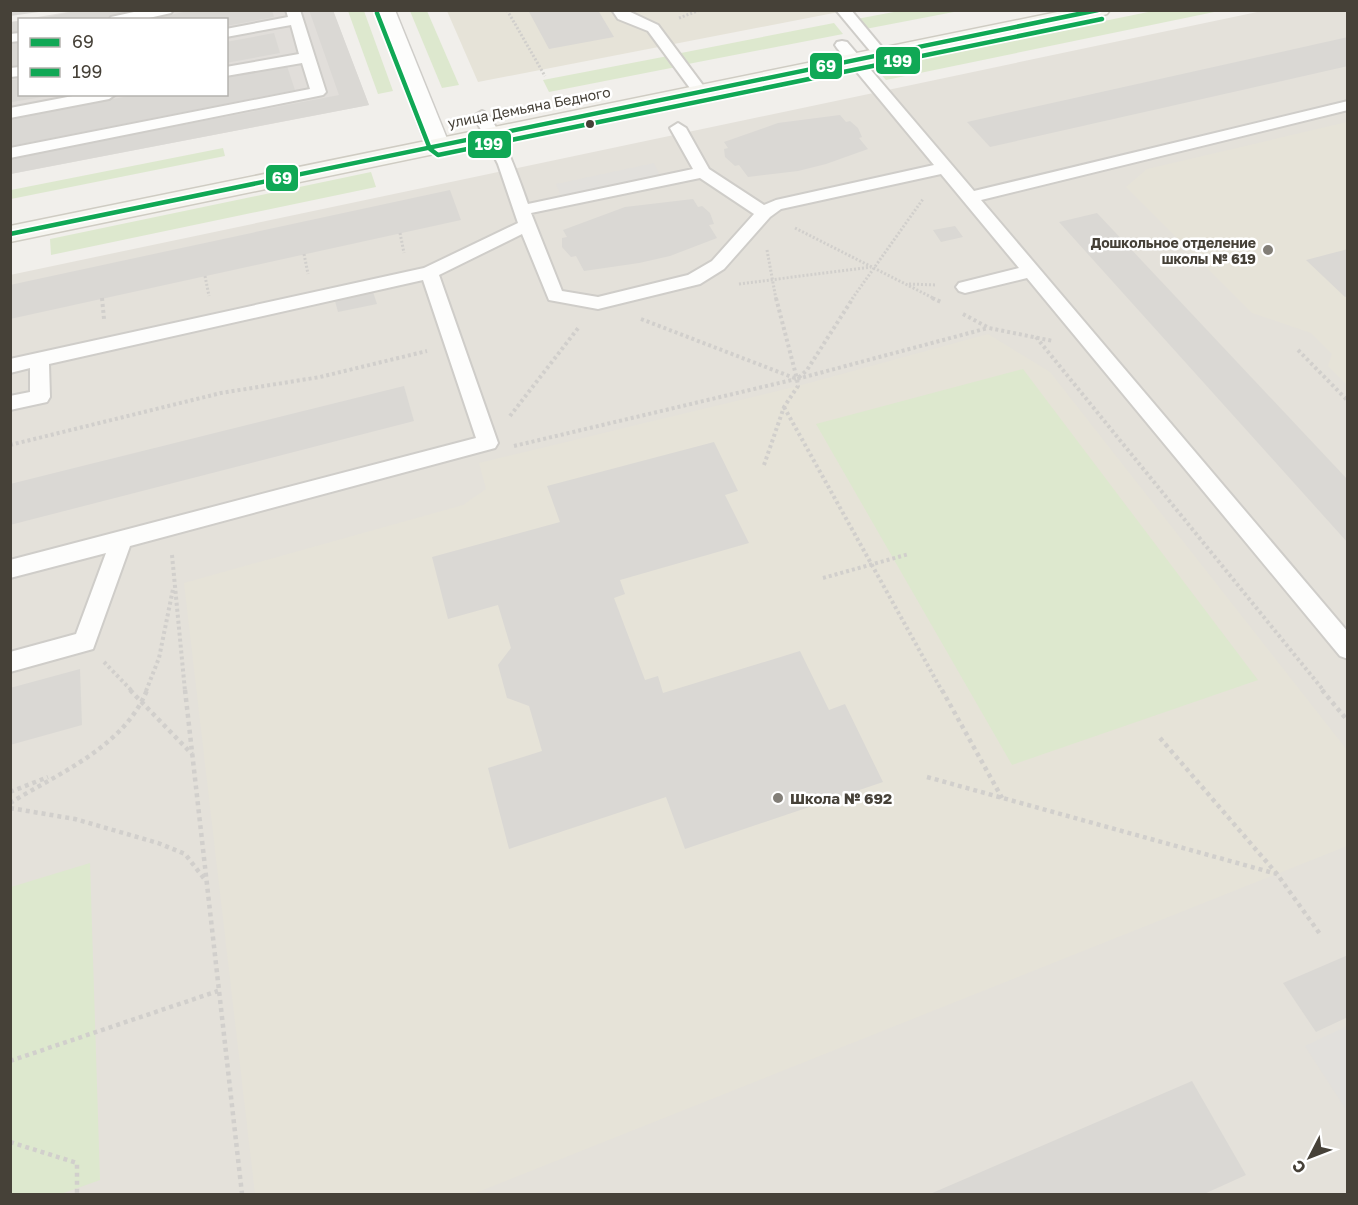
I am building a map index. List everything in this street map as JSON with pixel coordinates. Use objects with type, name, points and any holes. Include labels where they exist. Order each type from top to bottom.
[{"type":"street","points":[[385,10],[434,136]]},
{"type":"street","name":"улица Демьяна Бедного","points":[[115,190],[487,126],[849,53],[1012,10]]},
{"type":"street","name":"улица Демьяна Бедного","points":[[875,47],[1100,10]]},
{"type":"street","name":"улица Демьяна Бедного","points":[[10,234],[434,136]]},
{"type":"lane","points":[[126,18],[166,10]]},
{"type":"lane","points":[[619,10],[623,16],[653,28],[694,84]]},
{"type":"lane","points":[[843,10],[875,47]]},
{"type":"lane","points":[[10,153],[318,92],[295,15],[228,32]]},
{"type":"lane","points":[[849,53],[1103,354],[1347,649]]},
{"type":"lane","points":[[228,72],[308,57]]},
{"type":"lane","points":[[10,113],[99,96]]},
{"type":"lane","points":[[970,197],[1347,105]]},
{"type":"lane","points":[[487,126],[555,296],[598,303],[694,280],[718,265],[764,213],[776,205],[945,168]]},
{"type":"lane","points":[[678,128],[703,172],[764,213]]},
{"type":"lane","points":[[10,366],[429,273],[525,217],[703,172]]},
{"type":"lane","points":[[965,287],[1033,271]]},
{"type":"lane","points":[[10,569],[496,446],[454,344],[429,273]]},
{"type":"lane","points":[[10,403],[40,397],[39,360]]},
{"type":"lane","points":[[10,662],[85,642],[121,540]]},
{"type":"path","points":[[507,10],[545,76]]},
{"type":"path","points":[[797,379],[807,370],[873,267],[945,168]]},
{"type":"path","points":[[764,213],[947,306]]},
{"type":"path","points":[[694,280],[719,286],[873,267]]},
{"type":"path","points":[[764,465],[784,406],[798,386],[771,280]]},
{"type":"path","points":[[496,446],[598,303],[797,379]]},
{"type":"path","points":[[958,311],[989,328],[1103,354]]},
{"type":"path","points":[[496,446],[797,379],[989,328]]},
{"type":"path","points":[[1036,337],[1347,721]]},
{"type":"path","points":[[10,445],[221,393],[320,377],[454,344]]},
{"type":"path","points":[[1298,350],[1347,401]]},
{"type":"path","points":[[784,406],[1002,798]]},
{"type":"path","points":[[171,527],[174,583],[192,755],[242,1194]]},
{"type":"path","points":[[823,578],[909,554]]},
{"type":"path","points":[[10,803],[105,746],[141,704],[159,658],[174,583]]},
{"type":"path","points":[[85,642],[141,704],[192,755]]},
{"type":"path","points":[[1160,738],[1277,874],[1320,934]]},
{"type":"path","points":[[10,792],[60,773]]},
{"type":"path","points":[[927,777],[1277,874]]},
{"type":"path","points":[[10,808],[75,819],[158,843],[185,854],[206,882]]},
{"type":"path","points":[[10,1060],[218,991]]},
{"type":"path","points":[[10,1142],[77,1163],[77,1194]]},
{"type":"shaded area","points":[[79,10],[333,11],[369,105],[11,174],[11,22],[18,21],[18,96],[228,96],[228,18],[32,18]]},
{"type":"shaded area","points":[[447,11],[844,11],[478,82]]},
{"type":"shaded area","points":[[1262,11],[1347,11],[1347,1194],[11,1194],[10,275]]},
{"type":"shaded area","name":"Дошкольное отделение школы № 619","points":[[1347,122],[1347,385],[1328,366],[1332,354],[1311,333],[1252,313],[1126,187],[1147,169]]},
{"type":"shaded area","points":[[654,163],[661,177],[562,198],[556,184]]},
{"type":"shaded area","name":"Школа № 692","points":[[988,334],[1050,372],[1347,750],[1347,846],[473,1194],[255,1194],[184,583],[463,505],[486,489],[479,463],[798,386]]},
{"type":"shaded area","points":[[1347,1026],[1347,1111],[1305,1046]]},
{"type":"green space","points":[[348,11],[364,11],[393,91],[378,94]]},
{"type":"green space","points":[[410,11],[427,11],[459,85],[442,88]]},
{"type":"green space","points":[[899,11],[959,11],[855,31],[846,21]]},
{"type":"green space","points":[[1153,11],[1219,11],[886,80],[875,68]]},
{"type":"green space","points":[[834,23],[843,34],[688,64],[681,53]]},
{"type":"green space","points":[[668,56],[676,67],[549,92],[543,80]]},
{"type":"green space","points":[[223,148],[225,156],[11,199],[11,190]]},
{"type":"green space","points":[[371,172],[376,187],[51,255],[50,239]]},
{"type":"green space","points":[[1023,369],[1258,680],[1012,765],[816,424]]},
{"type":"green space","points":[[90,863],[100,1180],[61,1194],[11,1194],[11,887]]},
{"type":"building","points":[[10,10],[39,10],[39,12],[10,16]]},
{"type":"building","points":[[79,10],[138,10],[138,12],[105,18],[43,18]]},
{"type":"building","points":[[192,10],[272,10],[274,17],[228,26],[228,18],[158,18]]},
{"type":"building","points":[[309,10],[333,10],[369,105],[10,174],[10,158],[339,95]]},
{"type":"building","points":[[528,10],[598,10],[614,37],[549,49]]},
{"type":"building","points":[[18,21],[18,33],[10,34],[10,22]]},
{"type":"building","points":[[274,33],[280,53],[228,63],[228,42]]},
{"type":"building","points":[[1348,37],[1348,66],[990,147],[967,122]]},
{"type":"building","points":[[18,42],[18,65],[10,66],[10,43]]},
{"type":"building","points":[[287,66],[295,90],[10,146],[10,119],[129,96],[228,96],[228,78]]},
{"type":"building","points":[[18,79],[18,96],[48,96],[12,102],[12,80]]},
{"type":"building","points":[[840,115],[846,122],[850,121],[858,128],[862,137],[859,138],[868,149],[798,171],[748,177],[739,165],[735,166],[725,157],[724,149],[728,148],[724,142],[778,123]]},
{"type":"building","points":[[450,190],[461,220],[10,319],[10,285]]},
{"type":"building","points":[[693,199],[698,207],[702,206],[710,213],[714,224],[709,225],[717,238],[670,256],[584,271],[576,256],[571,257],[562,247],[562,238],[567,237],[563,230],[625,207]]},
{"type":"building","points":[[1097,213],[1348,480],[1348,543],[1059,222]]},
{"type":"building","points":[[955,226],[963,237],[941,242],[933,230]]},
{"type":"building","points":[[1348,249],[1348,296],[1345,297],[1306,260]]},
{"type":"building","points":[[373,292],[377,304],[338,312],[335,301]]},
{"type":"building","points":[[404,386],[414,421],[10,525],[10,484]]},
{"type":"building","name":"Школа № 692","points":[[714,442],[738,491],[725,495],[749,543],[620,580],[625,594],[614,598],[645,680],[658,676],[663,693],[800,651],[829,710],[845,704],[883,782],[685,849],[666,797],[509,849],[488,768],[542,751],[529,706],[507,698],[498,665],[511,648],[498,605],[448,619],[432,557],[560,522],[547,486]]},
{"type":"building","points":[[80,669],[82,725],[10,745],[10,688]]},
{"type":"building","points":[[1348,955],[1348,1017],[1316,1032],[1283,983]]},
{"type":"building","points":[[1192,1081],[1246,1175],[1204,1194],[930,1194]]},
{"type":"transit line","name":"69","points":[[10,234],[1098,10]]},
{"type":"transit line","name":"199","points":[[377,13],[430,149],[438,155],[1102,19]]},
{"type":"place","name":"Дошкольное отделение школы № 619","points":[[1268,250]]},
{"type":"place","name":"Школа № 692","points":[[778,798]]}]
